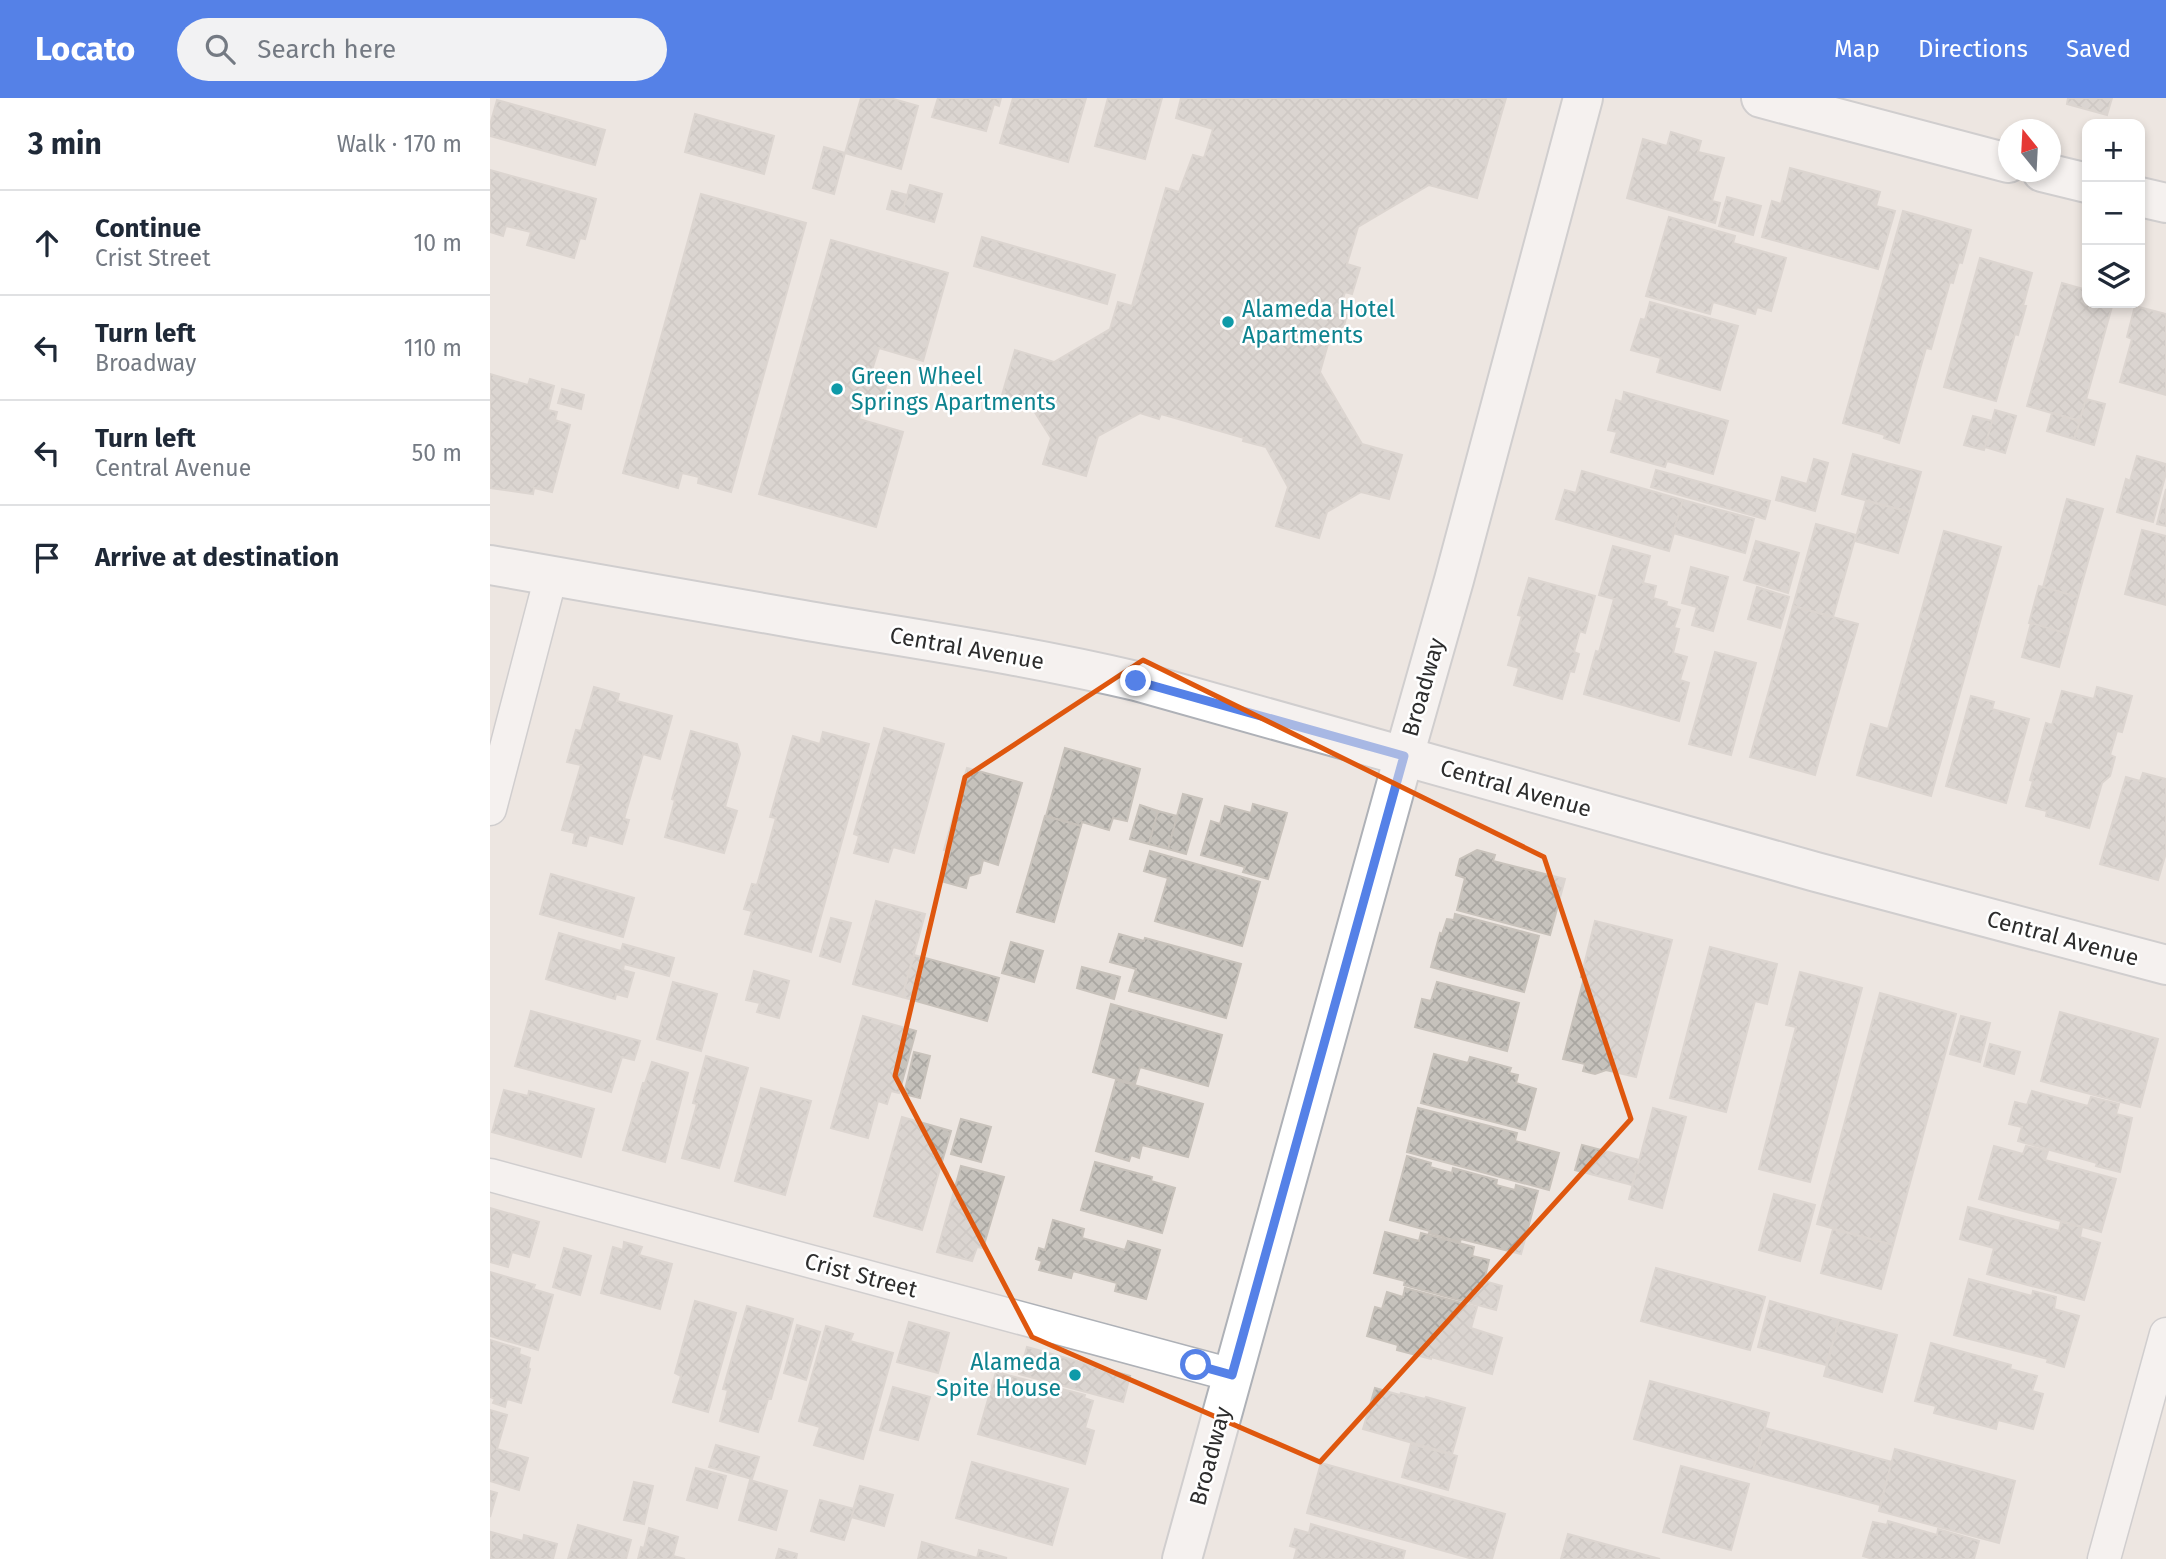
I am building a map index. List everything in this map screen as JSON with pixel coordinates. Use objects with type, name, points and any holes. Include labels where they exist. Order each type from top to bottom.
[{"type":"street","name":"Broadway","points":[[1182,1559],[1454,580],[1583,98]]},
{"type":"street","points":[[1761,98],[1998,160]]},
{"type":"street","points":[[2061,177],[2083,182]]},
{"type":"street","points":[[2145,198],[2166,203]]},
{"type":"street","name":"Central Avenue","points":[[490,565],[1072,666],[1136,681],[1815,872],[2166,965]]},
{"type":"street","points":[[490,809],[551,576]]},
{"type":"street","name":"Crist Street","points":[[490,1175],[1232,1375]]},
{"type":"street","points":[[2104,1559],[2166,1334]]},
{"type":"highlighted area","points":[[1143,660],[1544,857],[1631,1119],[1320,1462],[1032,1337],[895,1076],[965,777]]},
{"type":"building","points":[[861,98],[890,98],[918,106],[901,169],[845,153]]},
{"type":"building","points":[[938,98],[1001,98],[999,106],[994,104],[986,131],[932,117]]},
{"type":"building","points":[[1013,98],[1086,98],[1068,162],[1000,143]]},
{"type":"building","points":[[1108,98],[1162,98],[1145,159],[1095,146]]},
{"type":"building","name":"Alameda Hotel Apartments","points":[[1181,98],[1506,98],[1477,198],[1429,185],[1358,227],[1347,264],[1360,268],[1352,294],[1345,292],[1339,313],[1347,315],[1340,340],[1330,337],[1320,372],[1362,444],[1402,455],[1389,499],[1361,492],[1327,512],[1319,538],[1276,526],[1288,487],[1266,447],[1161,414],[1159,419],[1140,413],[1098,436],[1086,476],[1043,464],[1051,438],[1029,403],[1002,395],[1015,350],[1054,362],[1110,329],[1118,302],[1132,306],[1166,188],[1179,192],[1193,155],[1204,158],[1213,129],[1176,118]]},
{"type":"building","points":[[2068,98],[2112,98],[2107,115],[2067,104]]},
{"type":"building","points":[[497,100],[605,130],[595,165],[490,136]]},
{"type":"building","points":[[695,114],[774,136],[764,174],[685,152]]},
{"type":"building","points":[[1671,132],[1701,141],[1698,152],[1724,158],[1712,201],[1720,203],[1715,223],[1627,198],[1643,139],[1667,146]]},
{"type":"building","points":[[824,147],[845,153],[834,194],[813,188]]},
{"type":"building","points":[[1790,168],[1880,192],[1876,206],[1895,211],[1878,269],[1762,237],[1772,201],[1781,204]]},
{"type":"building","points":[[490,170],[596,199],[585,239],[580,238],[574,258],[527,245],[531,232],[506,226],[503,236],[490,232]]},
{"type":"building","points":[[910,185],[942,194],[934,222],[902,213]]},
{"type":"building","points":[[892,191],[907,195],[902,213],[887,209]]},
{"type":"building","points":[[701,194],[806,223],[731,492],[698,483],[699,477],[682,473],[678,488],[623,473]]},
{"type":"building","points":[[1727,197],[1761,206],[1753,235],[1719,226]]},
{"type":"building","points":[[1903,211],[1971,230],[1962,263],[1959,262],[1953,283],[1950,282],[1931,349],[1926,348],[1899,443],[1884,438],[1885,435],[1843,423]]},
{"type":"building","points":[[1669,217],[1735,236],[1733,243],[1786,258],[1771,311],[1757,307],[1755,314],[1713,302],[1710,314],[1646,296]]},
{"type":"building","points":[[982,237],[1115,275],[1107,304],[974,266]]},
{"type":"building","name":"Green Wheel Springs Apartments","points":[[831,240],[948,273],[923,361],[879,348],[872,370],[889,375],[880,408],[863,403],[859,419],[903,432],[876,527],[759,494]]},
{"type":"building","points":[[1980,258],[2032,273],[2018,335],[2015,334],[1996,401],[1944,387]]},
{"type":"building","points":[[2062,283],[2082,289],[2082,308],[2112,308],[2080,421],[2027,406]]},
{"type":"building","points":[[1650,302],[1738,326],[1720,390],[1657,372],[1661,358],[1631,350],[1641,319],[1645,320]]},
{"type":"building","points":[[2134,308],[2166,314],[2166,395],[2120,382],[2132,339],[2127,337]]},
{"type":"building","points":[[490,374],[528,385],[530,379],[554,386],[548,410],[557,412],[555,420],[570,425],[552,492],[534,488],[533,494],[490,488]]},
{"type":"building","points":[[562,389],[584,395],[581,409],[558,403]]},
{"type":"building","points":[[1624,392],[1728,421],[1713,474],[1667,461],[1665,467],[1611,452],[1617,432],[1608,430],[1616,400],[1622,402]]},
{"type":"building","points":[[2086,399],[2105,404],[2094,445],[2074,439]]},
{"type":"building","points":[[1995,410],[2016,416],[2005,453],[1985,447]]},
{"type":"building","points":[[2052,413],[2080,421],[2074,439],[2047,431]]},
{"type":"building","points":[[1973,416],[1992,421],[1984,450],[1964,445]]},
{"type":"building","points":[[1853,454],[1921,472],[1910,512],[1842,494]]},
{"type":"building","points":[[2137,456],[2166,464],[2153,522],[2117,512],[2126,479],[2130,481]]},
{"type":"building","points":[[1814,459],[1828,463],[1815,511],[1776,500],[1782,477],[1807,484]]},
{"type":"building","points":[[1656,470],[1770,501],[1765,519],[1651,487]]},
{"type":"building","points":[[1582,471],[1683,500],[1669,551],[1556,519],[1565,490],[1576,493]]},
{"type":"building","points":[[2166,489],[2166,526],[2157,524]]},
{"type":"building","points":[[2067,499],[2103,509],[2078,597],[2043,587]]},
{"type":"building","points":[[1683,500],[1754,519],[1745,553],[1673,533]]},
{"type":"building","points":[[1866,501],[1910,512],[1898,553],[1855,541]]},
{"type":"building","points":[[1816,524],[1856,535],[1833,617],[1793,606]]},
{"type":"building","points":[[2142,530],[2166,536],[2166,605],[2125,594]]},
{"type":"building","points":[[1944,531],[2001,547],[1931,796],[1857,775],[1871,724],[1888,729]]},
{"type":"building","points":[[1756,541],[1799,553],[1788,593],[1744,580]]},
{"type":"building","points":[[1613,546],[1650,556],[1643,583],[1656,586],[1653,598],[1680,610],[1674,628],[1679,629],[1673,653],[1687,657],[1680,680],[1689,683],[1679,721],[1584,694],[1614,599],[1599,595]]},
{"type":"building","points":[[1691,567],[1728,577],[1713,631],[1692,625],[1697,607],[1682,603]]},
{"type":"building","points":[[1529,578],[1595,596],[1585,633],[1580,631],[1574,652],[1579,654],[1574,672],[1570,671],[1562,699],[1514,685],[1519,668],[1508,665],[1522,616],[1518,615]]},
{"type":"building","points":[[2039,586],[2078,597],[2068,634],[2029,623]]},
{"type":"building","points":[[1757,587],[1789,597],[1780,628],[1748,619]]},
{"type":"building","points":[[1793,606],[1858,624],[1815,775],[1750,757]]},
{"type":"building","points":[[2031,623],[2068,634],[2059,667],[2022,657]]},
{"type":"building","points":[[1715,652],[1756,663],[1731,755],[1689,744]]},
{"type":"building","points":[[594,687],[619,694],[617,701],[672,716],[660,759],[643,754],[624,819],[629,820],[622,844],[589,835],[586,846],[573,843],[575,833],[562,830],[581,765],[567,762],[576,730],[581,731]]},
{"type":"building","points":[[2097,687],[2132,696],[2122,732],[2117,731],[2110,755],[2115,757],[2110,776],[2102,783],[2089,828],[2046,816],[2047,811],[2026,806],[2033,781],[2030,780],[2046,723],[2052,725],[2062,691],[2094,699]]},
{"type":"building","points":[[1971,696],[1994,702],[1992,709],[2029,719],[2006,803],[1946,786]]},
{"type":"building","points":[[884,728],[944,744],[914,853],[893,847],[888,862],[854,853],[859,836],[854,834]]},
{"type":"building","points":[[691,731],[737,744],[740,754],[725,807],[737,811],[724,853],[665,837],[675,800],[672,799]]},
{"type":"building","points":[[823,732],[869,744],[811,952],[745,934],[752,911],[744,909],[752,884],[757,885],[776,818],[770,817],[793,736],[820,744]]},
{"type":"building","points":[[1065,748],[1140,769],[1127,821],[1113,818],[1109,830],[1082,822],[1081,826],[1046,816]]},
{"type":"building","points":[[967,768],[1022,783],[998,865],[983,860],[980,873],[969,876],[966,888],[941,881],[950,852],[944,850]]},
{"type":"building","points":[[2143,773],[2166,779],[2166,853],[2158,880],[2100,864],[2126,777],[2140,781]]},
{"type":"building","points":[[1183,794],[1202,799],[1186,854],[1168,849]]},
{"type":"building","points":[[1253,804],[1287,813],[1268,879],[1243,872],[1245,867],[1201,855],[1211,821],[1220,824],[1225,806],[1251,813]]},
{"type":"building","points":[[1140,805],[1158,811],[1149,844],[1130,839]]},
{"type":"building","points":[[1158,811],[1177,816],[1168,849],[1149,844]]},
{"type":"building","points":[[1045,816],[1081,826],[1054,922],[1017,912]]},
{"type":"building","points":[[1477,850],[1495,855],[1493,861],[1565,879],[1550,935],[1457,910],[1465,878],[1456,875],[1460,859]]},
{"type":"building","points":[[1150,851],[1260,882],[1242,946],[1155,921],[1168,878],[1144,871]]},
{"type":"building","points":[[551,874],[634,898],[623,937],[540,914]]},
{"type":"building","points":[[876,901],[925,914],[902,997],[853,984]]},
{"type":"building","points":[[1455,914],[1539,936],[1524,992],[1431,967],[1440,933],[1442,934],[1447,919],[1454,920]]},
{"type":"building","points":[[831,918],[851,923],[840,962],[820,956]]},
{"type":"building","points":[[1595,921],[1672,940],[1636,1077],[1606,1070],[1595,1074],[1583,1071],[1585,1064],[1563,1059],[1584,978],[1581,977]]},
{"type":"building","points":[[559,933],[621,951],[623,944],[674,958],[669,976],[624,964],[623,970],[634,973],[627,997],[616,994],[615,999],[546,979]]},
{"type":"building","points":[[1119,934],[1144,941],[1145,938],[1241,964],[1226,1018],[1129,991],[1136,969],[1110,962]]},
{"type":"building","points":[[1011,942],[1043,951],[1034,982],[1002,973]]},
{"type":"building","points":[[1710,947],[1777,964],[1767,1004],[1755,1001],[1726,1112],[1670,1098]]},
{"type":"building","points":[[914,955],[999,978],[987,1021],[902,997]]},
{"type":"building","points":[[1082,967],[1120,977],[1114,999],[1077,988]]},
{"type":"building","points":[[754,971],[789,981],[779,1018],[757,1012],[760,1003],[746,1000]]},
{"type":"building","points":[[1800,972],[1862,988],[1810,1182],[1759,1169],[1796,1027],[1786,1025]]},
{"type":"building","points":[[673,982],[717,994],[701,1051],[657,1039]]},
{"type":"building","points":[[1437,982],[1519,1003],[1507,1051],[1415,1027],[1422,999],[1431,1001]]},
{"type":"building","points":[[1880,993],[1956,1014],[1893,1245],[1817,1224]]},
{"type":"building","points":[[1111,1004],[1222,1035],[1208,1086],[1140,1067],[1135,1084],[1093,1072]]},
{"type":"building","points":[[531,1011],[640,1041],[634,1060],[622,1057],[611,1092],[515,1066]]},
{"type":"building","points":[[2060,1012],[2158,1039],[2140,1107],[2041,1081]]},
{"type":"building","points":[[863,1016],[916,1031],[899,1093],[891,1091],[887,1104],[878,1101],[868,1138],[831,1128]]},
{"type":"building","points":[[1961,1016],[1990,1023],[1980,1062],[1950,1054]]},
{"type":"building","points":[[1990,1044],[2020,1052],[2014,1074],[1984,1066]]},
{"type":"building","points":[[914,1052],[930,1056],[920,1098],[904,1094]]},
{"type":"building","points":[[1434,1054],[1468,1063],[1470,1057],[1511,1068],[1509,1073],[1518,1075],[1516,1083],[1536,1089],[1525,1130],[1421,1103]]},
{"type":"building","points":[[706,1056],[748,1068],[719,1168],[682,1158],[697,1104],[693,1103]]},
{"type":"building","points":[[652,1062],[688,1073],[665,1162],[623,1150]]},
{"type":"building","points":[[1116,1080],[1203,1104],[1188,1157],[1142,1145],[1139,1158],[1131,1155],[1129,1161],[1096,1151]]},
{"type":"building","points":[[761,1088],[811,1101],[785,1195],[735,1181]]},
{"type":"building","points":[[504,1090],[528,1096],[529,1091],[594,1109],[581,1157],[492,1132]]},
{"type":"building","points":[[2032,1091],[2088,1106],[2091,1097],[2119,1104],[2116,1114],[2132,1118],[2120,1172],[2018,1141],[2022,1127],[2009,1124],[2015,1102],[2027,1105]]},
{"type":"building","points":[[1418,1108],[1517,1133],[1515,1141],[1559,1153],[1549,1190],[1407,1152]]},
{"type":"building","points":[[1653,1108],[1686,1117],[1662,1208],[1629,1199]]},
{"type":"building","points":[[902,1117],[951,1131],[922,1230],[874,1216]]},
{"type":"building","points":[[961,1119],[991,1127],[981,1162],[951,1154]]},
{"type":"building","points":[[1582,1145],[1639,1160],[1632,1185],[1575,1170]]},
{"type":"building","points":[[1994,1146],[2023,1154],[2026,1146],[2048,1151],[2045,1160],[2116,1179],[2101,1232],[1979,1199]]},
{"type":"building","points":[[1407,1156],[1431,1163],[1430,1167],[1452,1173],[1453,1168],[1497,1180],[1496,1185],[1515,1190],[1516,1185],[1538,1191],[1521,1254],[1461,1239],[1460,1242],[1390,1220]]},
{"type":"building","points":[[1095,1162],[1152,1177],[1151,1181],[1175,1188],[1162,1233],[1081,1210]]},
{"type":"building","points":[[961,1166],[1004,1177],[983,1248],[977,1247],[972,1261],[937,1252]]},
{"type":"building","points":[[1774,1194],[1815,1205],[1800,1261],[1759,1250]]},
{"type":"building","points":[[1968,1207],[2059,1231],[2061,1222],[2082,1227],[2080,1237],[2100,1243],[2084,1300],[1987,1274],[1994,1248],[1960,1239]]},
{"type":"building","points":[[490,1208],[539,1222],[529,1257],[512,1252],[508,1267],[490,1262]]},
{"type":"building","points":[[1053,1220],[1084,1229],[1082,1238],[1125,1250],[1128,1241],[1160,1250],[1146,1299],[1115,1291],[1117,1283],[1073,1271],[1071,1278],[1039,1270],[1042,1261],[1036,1259],[1039,1248],[1045,1250]]},
{"type":"building","points":[[1833,1229],[1893,1245],[1881,1289],[1821,1273]]},
{"type":"building","points":[[1385,1232],[1419,1241],[1421,1233],[1474,1247],[1472,1256],[1489,1260],[1484,1281],[1502,1286],[1496,1310],[1404,1285],[1405,1281],[1374,1273]]},
{"type":"building","points":[[624,1242],[642,1247],[639,1255],[672,1264],[660,1309],[601,1293],[613,1247],[623,1250]]},
{"type":"building","points":[[564,1248],[591,1256],[580,1295],[553,1287]]},
{"type":"building","points":[[1656,1268],[1765,1297],[1750,1350],[1641,1321]]},
{"type":"building","points":[[490,1272],[535,1285],[533,1289],[553,1295],[538,1350],[490,1336]]},
{"type":"building","points":[[1969,1279],[2032,1296],[2033,1291],[2056,1297],[2054,1309],[2079,1316],[2064,1367],[2047,1362],[2048,1359],[1954,1335]]},
{"type":"building","points":[[1405,1288],[1477,1307],[1471,1328],[1502,1338],[1492,1374],[1397,1350],[1398,1345],[1367,1336],[1375,1307],[1382,1309],[1387,1292],[1403,1297]]},
{"type":"building","points":[[695,1301],[736,1313],[708,1412],[673,1402],[681,1376],[675,1373]]},
{"type":"building","points":[[1770,1301],[1839,1320],[1826,1365],[1758,1347]]},
{"type":"building","points":[[747,1306],[793,1319],[771,1399],[768,1399],[758,1432],[720,1421],[728,1390],[723,1389]]},
{"type":"building","points":[[1839,1320],[1897,1335],[1882,1392],[1824,1376]]},
{"type":"building","points":[[909,1322],[949,1333],[938,1373],[897,1362]]},
{"type":"building","points":[[797,1325],[820,1332],[806,1380],[784,1373]]},
{"type":"building","points":[[826,1326],[853,1334],[850,1341],[893,1353],[863,1459],[814,1445],[820,1427],[799,1421]]},
{"type":"building","points":[[490,1340],[520,1349],[519,1354],[530,1358],[530,1369],[521,1403],[507,1399],[505,1407],[493,1403],[495,1399],[490,1397]]},
{"type":"building","points":[[1931,1343],[2011,1365],[2010,1369],[2037,1376],[2032,1391],[2043,1394],[2033,1429],[1998,1420],[1996,1429],[1934,1413],[1936,1406],[1915,1401]]},
{"type":"building","name":"Alameda Spite House","points":[[1027,1347],[1130,1376],[1123,1402],[1019,1374]]},
{"type":"building","points":[[996,1372],[1085,1395],[1084,1398],[1093,1401],[1085,1428],[1094,1431],[1085,1464],[978,1434]]},
{"type":"building","points":[[1650,1381],[1769,1413],[1753,1471],[1634,1439]]},
{"type":"building","points":[[893,1387],[930,1397],[918,1440],[880,1430]]},
{"type":"building","points":[[1375,1388],[1400,1395],[1426,1397],[1465,1408],[1452,1454],[1363,1429]]},
{"type":"building","points":[[490,1410],[507,1415],[497,1449],[528,1458],[519,1490],[490,1481]]},
{"type":"building","points":[[1765,1428],[1892,1462],[1880,1505],[1753,1471]]},
{"type":"building","points":[[1411,1444],[1457,1456],[1448,1490],[1402,1477]]},
{"type":"building","points":[[716,1445],[759,1457],[752,1479],[709,1467]]},
{"type":"building","points":[[1895,1449],[2015,1481],[1999,1543],[1879,1511]]},
{"type":"building","points":[[972,1462],[1068,1489],[1052,1545],[956,1518]]},
{"type":"building","points":[[1321,1463],[1505,1514],[1492,1559],[1473,1559],[1307,1513]]},
{"type":"building","points":[[1681,1466],[1749,1484],[1731,1550],[1663,1532]]},
{"type":"building","points":[[696,1468],[726,1476],[717,1508],[687,1500]]},
{"type":"building","points":[[750,1480],[787,1491],[776,1530],[739,1520]]},
{"type":"building","points":[[634,1482],[653,1486],[644,1524],[624,1520]]},
{"type":"building","points":[[860,1486],[893,1495],[884,1526],[851,1517]]},
{"type":"building","points":[[490,1491],[497,1493],[490,1517]]},
{"type":"building","points":[[820,1500],[854,1509],[844,1540],[811,1531]]},
{"type":"building","points":[[1888,1521],[1937,1535],[1938,1529],[1979,1541],[1974,1559],[1873,1559],[1863,1556],[1873,1522],[1887,1525]]},
{"type":"building","points":[[1311,1524],[1405,1551],[1403,1559],[1294,1559],[1297,1548],[1290,1546],[1295,1529],[1309,1533]]},
{"type":"building","points":[[578,1525],[631,1540],[626,1559],[568,1559]]},
{"type":"building","points":[[649,1528],[678,1537],[673,1556],[685,1559],[638,1559]]},
{"type":"building","points":[[491,1532],[523,1541],[524,1535],[557,1544],[553,1559],[490,1559]]},
{"type":"building","points":[[1568,1534],[1660,1559],[1561,1559]]},
{"type":"building","points":[[922,1542],[977,1558],[979,1550],[1007,1558],[918,1559]]},
{"type":"building","points":[[779,1549],[797,1554],[796,1559],[776,1559]]},
{"type":"place","name":"Alameda Hotel Apartments","points":[[1228,322]]},
{"type":"place","name":"Green Wheel Springs Apartments","points":[[837,389]]},
{"type":"place","name":"Alameda Spite House","points":[[1075,1375]]},
{"type":"route","points":[[1136,681],[1404,756],[1232,1375],[1196,1365]]}]
